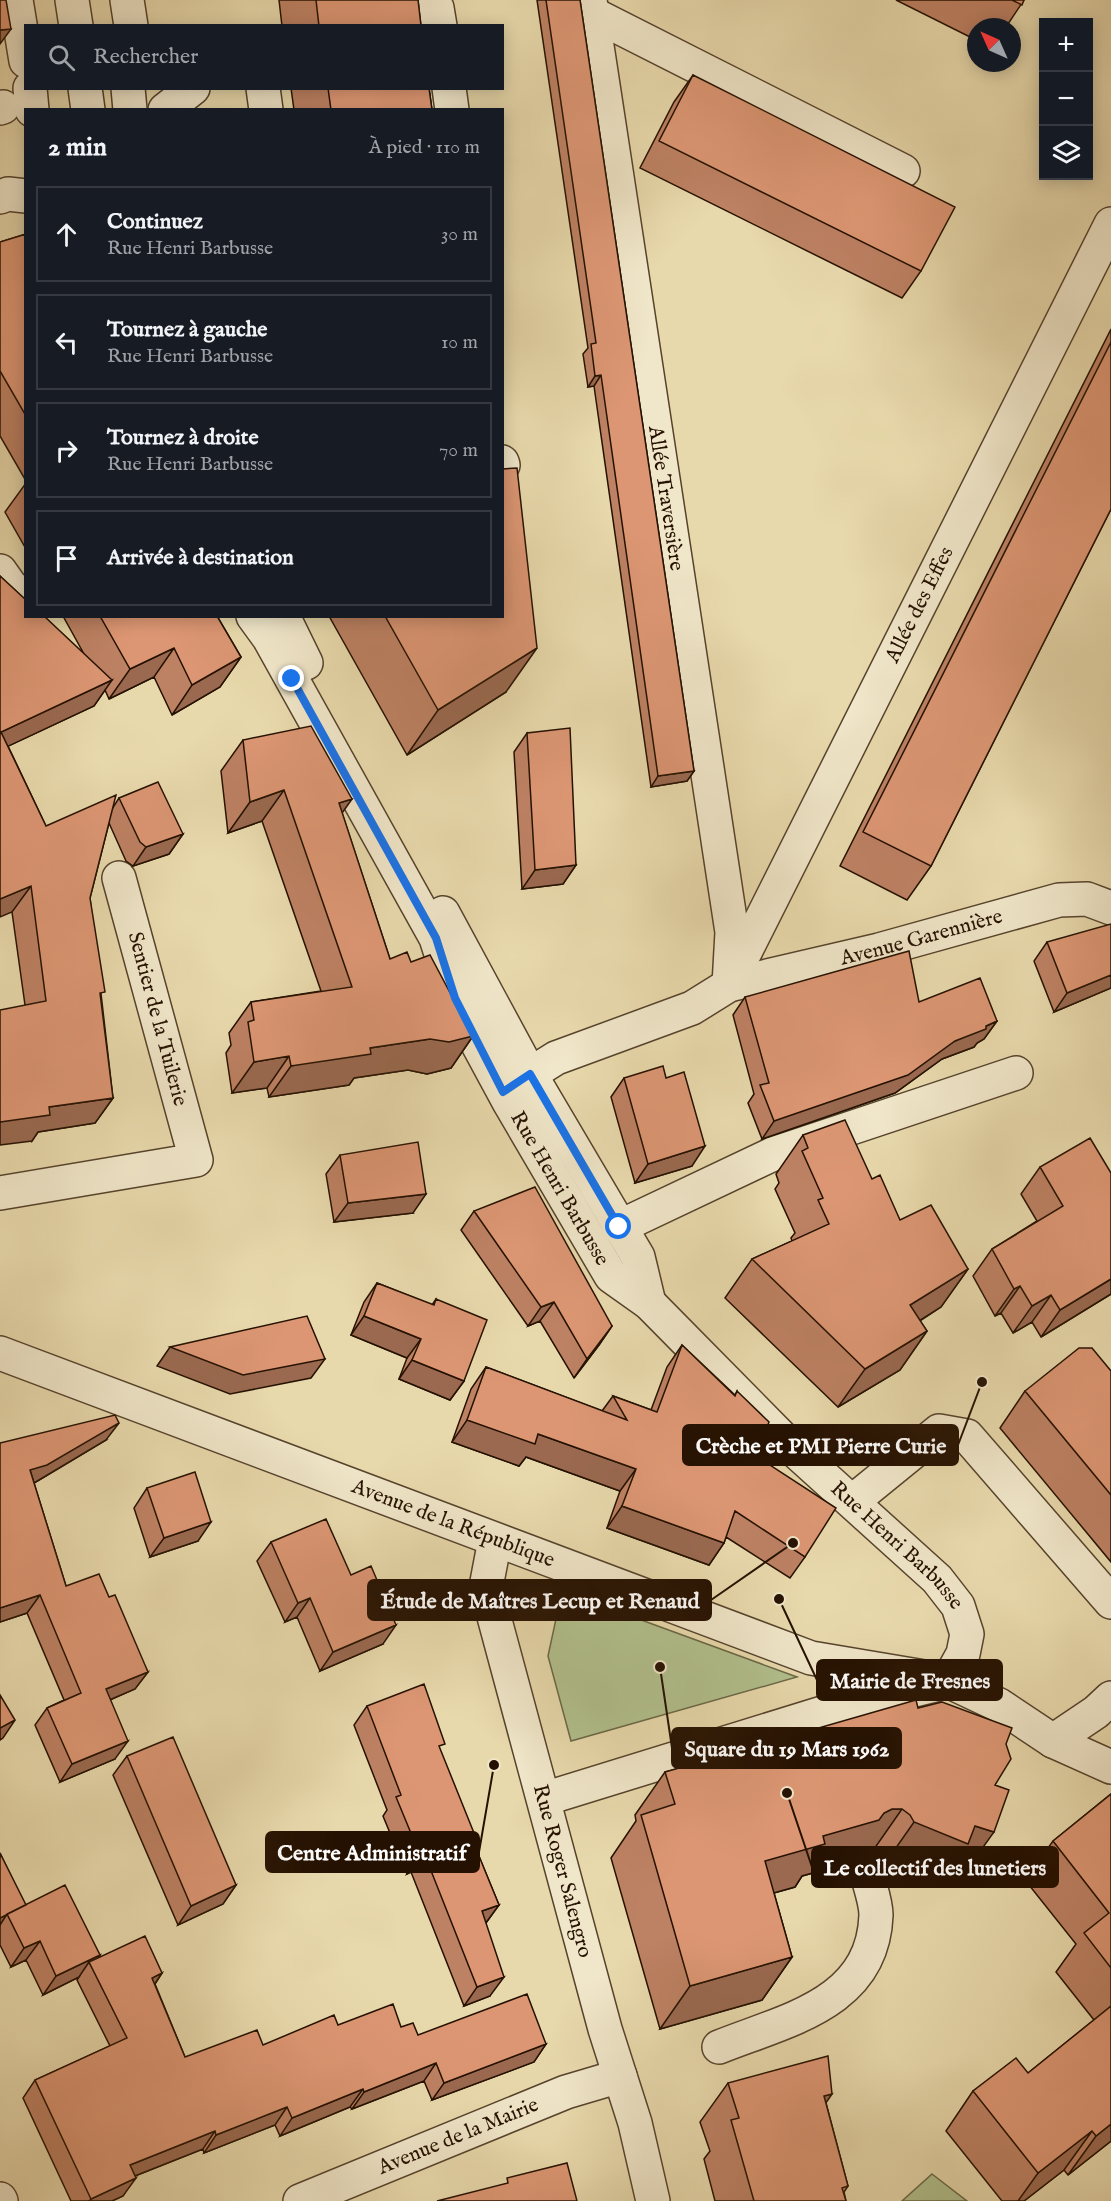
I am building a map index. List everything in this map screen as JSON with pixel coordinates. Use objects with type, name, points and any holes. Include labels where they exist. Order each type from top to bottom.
[{"type":"street","points":[[16,0],[24,49]]},
{"type":"street","points":[[72,0],[76,24]]},
{"type":"street","points":[[105,0],[109,24]]},
{"type":"street","points":[[127,0],[131,24]]},
{"type":"street","name":"Allée Traversière","points":[[591,6],[903,171]]},
{"type":"street","name":"Allée Traversière","points":[[591,6],[732,932],[729,985]]},
{"type":"street","points":[[309,24],[437,8],[440,24]]},
{"type":"street","points":[[12,108],[28,90]]},
{"type":"street","points":[[86,90],[88,108]]},
{"type":"street","points":[[128,90],[130,108]]},
{"type":"street","points":[[168,108],[190,90]]},
{"type":"street","points":[[263,90],[266,108]]},
{"type":"street","points":[[449,90],[452,108]]},
{"type":"street","points":[[0,197],[8,194],[24,196]]},
{"type":"street","name":"Allée des Effes","points":[[729,985],[1111,224]]},
{"type":"street","points":[[0,571],[12,588],[24,594]]},
{"type":"street","name":"Rue Henri Barbusse","points":[[254,618],[269,638],[436,938],[455,998],[619,1227],[638,1257],[649,1303]]},
{"type":"street","name":"Rue Henri Barbusse","points":[[285,618],[611,1276],[649,1303],[792,1448],[938,1579],[958,1606],[966,1623],[967,1644],[948,1681]]},
{"type":"street","name":"Sentier de la Tuilerie","points":[[0,1193],[196,1160],[118,878]]},
{"type":"street","name":"Avenue Garennière","points":[[729,985],[879,950],[1059,900],[1087,899],[1111,908]]},
{"type":"street","points":[[516,1083],[556,1058],[692,1008],[729,985]]},
{"type":"street","name":"Rue Henri Barbusse","points":[[619,1227],[773,1154],[1016,1073]]},
{"type":"street","name":"Avenue de la République","points":[[0,1353],[812,1658],[948,1681],[999,1705],[1053,1741],[1111,1767]]},
{"type":"street","points":[[853,1501],[939,1431],[967,1436],[1111,1602]]},
{"type":"street","name":"Rue Roger Salengro","points":[[495,1540],[486,1587],[653,2201]]},
{"type":"street","points":[[544,1799],[829,1711],[948,1681]]},
{"type":"street","points":[[1053,1741],[1096,1712],[1111,1698]]},
{"type":"street","points":[[720,2047],[804,2015],[830,2001],[846,1987],[872,1943],[876,1913],[866,1870]]},
{"type":"street","name":"Avenue de la Mairie","points":[[300,2201],[566,2092],[620,2076]]},
{"type":"green space","points":[[562,1591],[797,1677],[571,1741],[548,1656]]},
{"type":"green space","points":[[932,2174],[967,2201],[902,2201]]},
{"type":"building","points":[[0,0],[6,0],[11,29],[0,30]]},
{"type":"building","points":[[316,0],[418,0],[421,24],[319,24]]},
{"type":"building","points":[[546,0],[580,0],[694,771],[658,776],[601,375],[595,376],[591,344],[596,343]]},
{"type":"building","points":[[1012,0],[1024,0],[1022,5]]},
{"type":"building","points":[[693,75],[955,207],[921,271],[659,141]]},
{"type":"building","points":[[328,90],[429,90],[432,108],[331,108]]},
{"type":"building","points":[[24,235],[24,413],[0,371],[0,242]]},
{"type":"building","points":[[1111,342],[1111,509],[931,866],[863,832]]},
{"type":"building","points":[[517,468],[537,648],[438,710],[386,618],[504,618],[504,469]]},
{"type":"building","points":[[0,576],[24,598],[24,618],[46,618],[112,680],[1,732],[46,826],[116,795],[90,898],[105,992],[100,993],[113,1098],[49,1107],[50,1115],[0,1122],[0,1010],[46,1001],[31,886],[0,899]]},
{"type":"building","points":[[101,618],[218,618],[241,657],[192,685],[174,648],[130,669]]},
{"type":"building","points":[[311,726],[352,799],[339,803],[390,959],[407,952],[411,962],[430,955],[473,1036],[449,1042],[430,1039],[370,1048],[371,1054],[291,1066],[289,1056],[254,1062],[248,1022],[254,1020],[251,1002],[352,987],[284,790],[250,802],[243,740]]},
{"type":"building","points":[[570,728],[576,865],[535,870],[527,733]]},
{"type":"building","points":[[158,782],[183,834],[146,847],[140,842],[119,798]]},
{"type":"building","points":[[1111,924],[1111,975],[1067,993],[1047,942]]},
{"type":"building","points":[[909,951],[919,1002],[980,978],[997,1021],[986,1026],[986,1029],[955,1041],[908,1075],[774,1121],[760,1085],[769,1083],[745,997]]},
{"type":"building","points":[[663,1066],[666,1078],[684,1072],[705,1146],[648,1164],[624,1078]]},
{"type":"building","points":[[845,1120],[872,1179],[880,1175],[900,1220],[931,1205],[968,1269],[910,1305],[927,1331],[865,1369],[752,1259],[829,1224],[818,1200],[823,1198],[802,1151],[808,1148],[803,1135]]},
{"type":"building","points":[[1090,1138],[1111,1173],[1111,1279],[1060,1310],[1051,1295],[1032,1306],[1020,1286],[1014,1289],[992,1249],[1063,1206],[1040,1167]]},
{"type":"building","points":[[418,1142],[426,1194],[348,1203],[340,1155]]},
{"type":"building","points":[[535,1187],[612,1326],[587,1359],[554,1302],[541,1307],[474,1211]]},
{"type":"building","points":[[377,1283],[434,1305],[436,1299],[487,1320],[464,1381],[412,1360],[421,1339],[364,1316]]},
{"type":"building","points":[[307,1316],[325,1359],[243,1375],[170,1347]]},
{"type":"building","points":[[682,1345],[735,1396],[737,1391],[769,1422],[756,1456],[836,1508],[805,1557],[735,1511],[724,1543],[622,1506],[636,1469],[538,1434],[535,1444],[467,1420],[486,1367],[627,1420],[613,1396],[657,1412]]},
{"type":"building","points":[[1079,1348],[1092,1348],[1111,1371],[1111,1495],[1025,1391]]},
{"type":"building","points":[[115,1415],[119,1423],[47,1465],[30,1470],[66,1586],[99,1574],[109,1597],[115,1595],[148,1672],[106,1689],[128,1741],[72,1764],[47,1708],[81,1693],[40,1595],[0,1608],[0,1443]]},
{"type":"building","points":[[195,1472],[211,1522],[164,1538],[147,1488]]},
{"type":"building","points":[[326,1519],[351,1575],[371,1566],[396,1625],[333,1652],[310,1598],[298,1603],[271,1542]]},
{"type":"building","points":[[424,1684],[445,1744],[439,1746],[474,1833],[470,1834],[499,1905],[482,1911],[504,1977],[477,1987],[424,1853],[420,1855],[396,1797],[401,1795],[367,1706]]},
{"type":"building","points":[[0,1695],[15,1720],[0,1728]]},
{"type":"building","points":[[916,1700],[918,1708],[942,1702],[1012,1728],[1006,1744],[1011,1759],[995,1785],[1009,1790],[994,1832],[975,1826],[968,1844],[914,1822],[910,1815],[902,1809],[892,1809],[884,1813],[879,1820],[823,1836],[825,1844],[765,1861],[792,1957],[690,1986],[641,1815],[675,1804],[665,1772]]},
{"type":"building","points":[[173,1737],[236,1885],[191,1906],[127,1756]]},
{"type":"building","points":[[1111,1794],[1111,1968],[1084,1933],[1109,1913],[1053,1841]]},
{"type":"building","points":[[0,1853],[26,1905],[0,1918]]},
{"type":"building","points":[[65,1885],[100,1955],[56,1976],[40,1941],[24,1948],[7,1914]]},
{"type":"building","points":[[145,1936],[162,1973],[152,1978],[185,2057],[257,2030],[263,2045],[334,2015],[338,2025],[393,2004],[401,2027],[413,2023],[418,2035],[527,1994],[546,2044],[444,2083],[436,2063],[292,2118],[287,2107],[216,2135],[215,2131],[130,2165],[136,2178],[91,2199],[35,2080],[127,2038],[89,1962]]},
{"type":"building","points":[[1111,2006],[1111,2124],[1096,2136],[1092,2131],[1038,2173],[973,2091],[1016,2058],[1028,2073]]},
{"type":"building","points":[[828,2056],[832,2094],[824,2096],[848,2186],[842,2188],[846,2201],[754,2201],[731,2120],[739,2118],[728,2083]]},
{"type":"building","points":[[567,2163],[577,2201],[437,2201],[508,2183],[507,2178]]},
{"type":"place","name":"Crèche et PMI Pierre Curie","points":[[982,1382]]},
{"type":"place","name":"Étude de Maîtres Lecup et Renaud","points":[[793,1543]]},
{"type":"place","name":"Mairie de Fresnes","points":[[779,1599]]},
{"type":"place","name":"Square du 19 Mars 1962","points":[[660,1667]]},
{"type":"place","name":"Centre Administratif","points":[[494,1765]]},
{"type":"place","name":"Le collectif des lunetiers","points":[[787,1793]]},
{"type":"route","points":[[292,679],[436,938],[455,998],[503,1092],[530,1074],[619,1227]]}]
